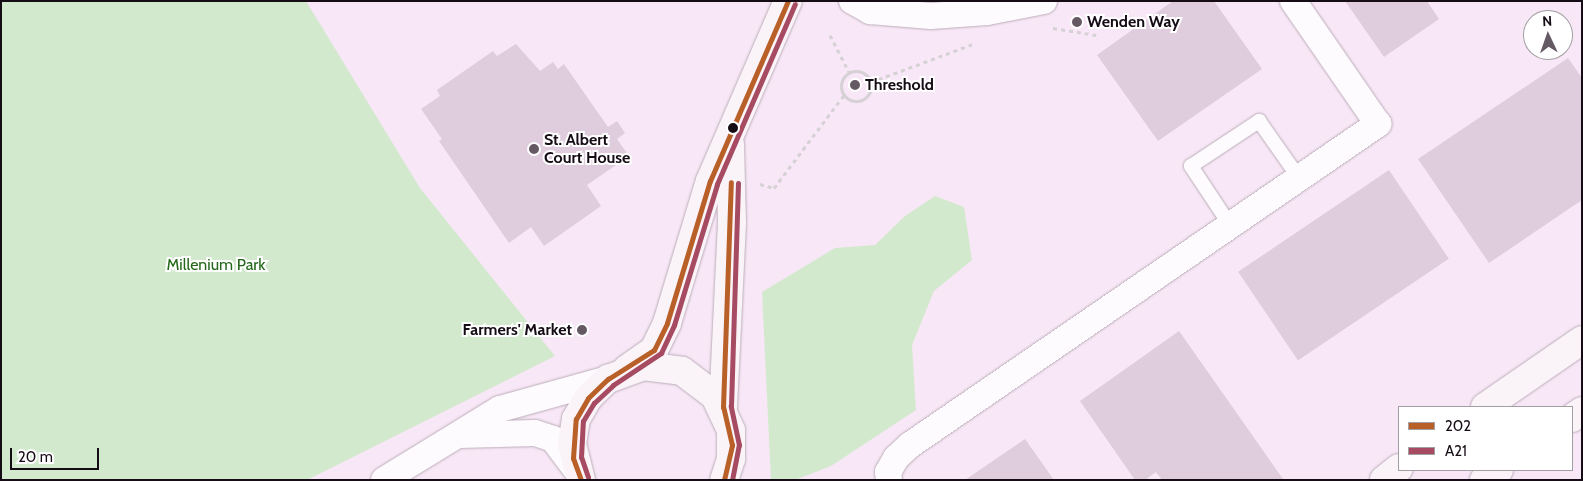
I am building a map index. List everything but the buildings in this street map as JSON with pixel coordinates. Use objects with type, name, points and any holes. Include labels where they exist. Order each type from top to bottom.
[{"type":"street","points":[[579,476],[572,444],[576,419],[588,398],[617,374],[654,350],[667,323],[710,181],[730,143],[788,1]]},
{"type":"street","points":[[852,1],[870,11],[931,16],[987,12],[1044,1]]},
{"type":"street","points":[[889,480],[888,472],[896,458],[910,446],[1378,124],[1293,1]]},
{"type":"street","points":[[724,480],[732,445],[723,407],[732,222],[730,143]]},
{"type":"street","points":[[1487,406],[1582,340]]},
{"type":"street","points":[[384,480],[451,436],[500,409],[617,374],[660,366],[682,370],[705,385],[723,407]]},
{"type":"street","points":[[451,436],[513,431],[535,433],[553,439],[579,476]]},
{"type":"street","points":[[1384,480],[1398,469]]},
{"type":"street","points":[[1484,480],[1497,471]]},
{"type":"lane","points":[[1230,225],[1191,166],[1259,121],[1299,178]]},
{"type":"path","points":[[1048,27],[1096,36]]},
{"type":"path","points":[[830,34],[850,72]]},
{"type":"path","points":[[871,82],[984,40]]},
{"type":"path","points":[[850,72],[863,72],[871,82],[870,92],[863,99],[853,100],[844,95],[841,82],[850,72]]},
{"type":"path","points":[[760,184],[774,188],[844,95]]},
{"type":"green space","name":"Millenium Park","points":[[1,1],[306,1],[420,188],[555,356],[307,480],[1,480]]},
{"type":"green space","points":[[935,196],[964,207],[972,260],[934,291],[912,345],[916,410],[831,466],[795,480],[771,480],[762,292],[835,248],[875,245],[905,216]]},
{"type":"transit line","name":"202","points":[[581,480],[573,458],[576,419],[588,398],[608,379],[654,350],[667,323],[710,181],[788,1]]},
{"type":"transit line","name":"A21","points":[[588,477],[581,457],[583,421],[594,403],[613,385],[661,353],[674,325],[717,184],[795,4]]},
{"type":"transit line","name":"202","points":[[724,480],[732,445],[723,407],[731,182]]},
{"type":"transit line","name":"A21","points":[[732,480],[739,445],[731,406],[738,183]]},
{"type":"place","name":"Wenden Way","points":[[1077,22]]},
{"type":"place","name":"Threshold","points":[[855,85]]},
{"type":"place","name":"St. Albert Court House","points":[[534,149]]},
{"type":"place","name":"Farmers' Market","points":[[582,330]]}]
